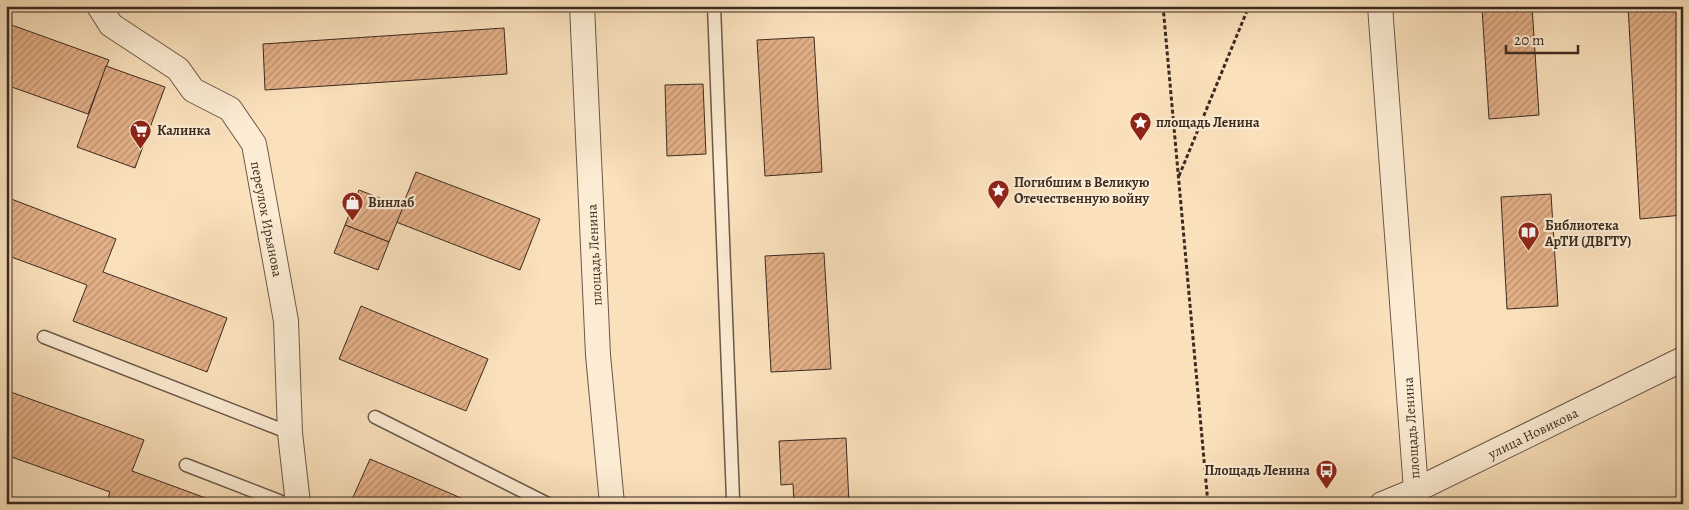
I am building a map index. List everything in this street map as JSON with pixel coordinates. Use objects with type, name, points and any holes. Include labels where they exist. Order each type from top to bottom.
[{"type":"street","name":"переулок Ирьянова","points":[[99,6],[111,25],[178,69],[193,90],[230,109],[254,144],[286,321],[290,433],[298,504]]},
{"type":"street","name":"площадь Ленина","points":[[582,6],[598,354],[612,504]]},
{"type":"street","name":"площадь Ленина","points":[[1380,6],[1416,490]]},
{"type":"street","name":"улица Новикова","points":[[1382,504],[1416,490],[1683,359]]},
{"type":"lane","points":[[714,6],[733,499]]},
{"type":"lane","points":[[44,337],[290,433]]},
{"type":"lane","points":[[375,417],[548,504]]},
{"type":"lane","points":[[186,464],[288,504]]},
{"type":"path","points":[[1163,6],[1208,504]]},
{"type":"path","points":[[1178,177],[1249,6]]},
{"type":"building","points":[[1532,6],[1539,115],[1489,119],[1482,8]]},
{"type":"building","points":[[1628,6],[1683,6],[1683,215],[1640,219]]},
{"type":"building","points":[[6,23],[109,60],[88,114],[6,85]]},
{"type":"building","points":[[504,28],[507,74],[265,90],[263,44]]},
{"type":"building","points":[[814,37],[822,172],[765,176],[757,40]]},
{"type":"building","points":[[106,66],[165,87],[135,168],[77,147]]},
{"type":"building","points":[[703,84],[706,154],[667,156],[665,85]]},
{"type":"building","points":[[416,172],[540,219],[520,270],[396,222]]},
{"type":"building","points":[[359,190],[403,207],[389,242],[345,225]]},
{"type":"building","name":"Библиотека АрТИ (ДВГТУ)","points":[[1551,194],[1558,306],[1507,309],[1501,197]]},
{"type":"building","points":[[6,197],[116,239],[103,272],[227,318],[207,372],[73,321],[87,285],[6,255]]},
{"type":"building","points":[[345,225],[389,242],[378,270],[334,253]]},
{"type":"building","points":[[824,253],[831,369],[771,372],[765,256]]},
{"type":"building","points":[[361,306],[488,359],[466,411],[339,359]]},
{"type":"building","points":[[8,391],[144,440],[132,471],[222,504],[106,504],[110,492],[6,455],[6,396]]},
{"type":"building","points":[[846,438],[849,504],[794,504],[793,484],[781,485],[779,441]]},
{"type":"building","points":[[370,459],[475,504],[350,504]]},
{"type":"place","name":"площадь Ленина","points":[[1140,141]]},
{"type":"place","name":"Калинка","points":[[141,149]]},
{"type":"place","name":"Погибшим в Великую Отечественную войну","points":[[998,209]]},
{"type":"place","name":"Винлаб","points":[[352,221]]},
{"type":"place","name":"Библиотека АрТИ (ДВГТУ)","points":[[1529,252]]},
{"type":"place","name":"Площадь Ленина","points":[[1326,489]]}]
